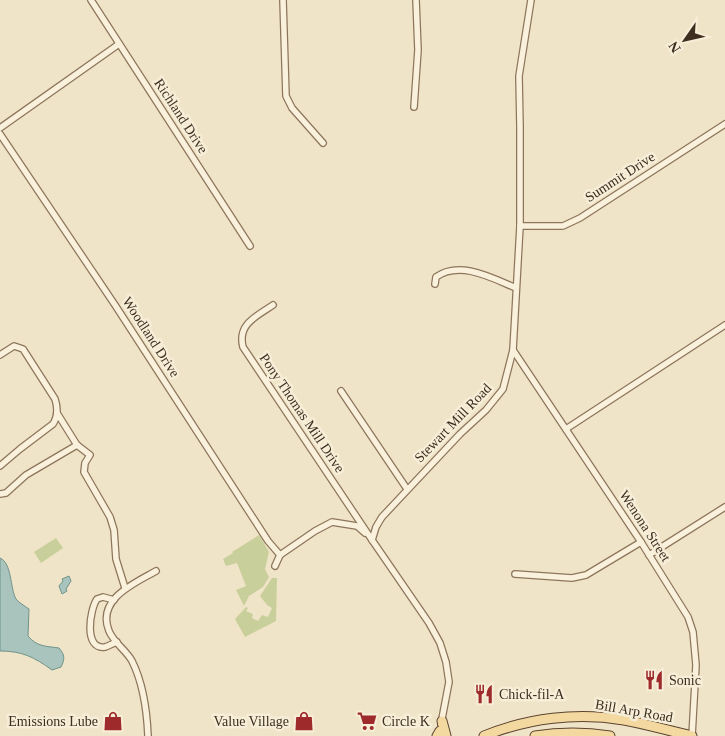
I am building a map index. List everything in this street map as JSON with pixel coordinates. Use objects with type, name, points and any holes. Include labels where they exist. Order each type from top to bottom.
[{"type":"main road","name":"Bill Arp Road","points":[[484,736],[530,722],[591,716],[625,720],[692,736]]},
{"type":"main road","points":[[440,735],[442,721]]},
{"type":"main road","points":[[477,736],[499,730]]},
{"type":"main road","name":"Bill Arp Road","points":[[535,736],[557,732],[592,733],[610,736]]},
{"type":"street","name":"Richland Drive","points":[[91,0],[250,246]]},
{"type":"street","points":[[283,0],[286,96],[292,108],[323,143]]},
{"type":"street","points":[[414,108],[418,50],[416,0]]},
{"type":"street","name":"Stewart Mill Road","points":[[372,540],[376,527],[382,517],[486,410],[503,389],[513,350],[520,226],[518,76],[531,0]]},
{"type":"street","points":[[0,128],[119,44]]},
{"type":"street","name":"Summit Drive","points":[[520,226],[563,226],[580,218],[725,124]]},
{"type":"street","name":"Woodland Drive","points":[[0,134],[116,305],[268,541],[280,555]]},
{"type":"street","points":[[434,284],[436,277],[444,271],[457,269],[480,274],[516,288]]},
{"type":"street","name":"Pony Thomas Mill Drive","points":[[273,305],[252,319],[243,328],[241,334],[243,347],[372,540]]},
{"type":"street","points":[[566,429],[725,325]]},
{"type":"street","points":[[0,354],[14,346],[23,349],[55,399],[57,413],[77,445],[90,455],[85,463],[84,472],[112,523],[116,541],[116,559],[125,588]]},
{"type":"street","name":"Wenona Street","points":[[513,350],[642,542],[688,617],[693,632],[696,665],[692,736]]},
{"type":"street","points":[[341,391],[408,489]]},
{"type":"street","points":[[0,466],[53,424],[57,413]]},
{"type":"street","points":[[0,494],[6,493],[26,475],[77,445]]},
{"type":"street","points":[[650,556],[725,506]]},
{"type":"street","points":[[275,566],[280,555],[315,531],[332,522],[357,526],[372,540],[429,623],[440,643],[446,662],[448,682],[442,721]]},
{"type":"street","points":[[515,574],[572,578],[586,575],[642,542]]},
{"type":"street","points":[[148,736],[140,685],[132,661],[109,630],[107,622],[108,610],[125,588],[156,571]]},
{"type":"street","points":[[114,600],[103,597],[97,599],[90,618],[90,628],[91,637],[97,645],[105,647],[117,642]]},
{"type":"green space","points":[[259,535],[269,552],[265,569],[269,577],[263,587],[249,596],[244,606],[236,590],[246,586],[237,563],[226,566],[223,559]]},
{"type":"green space","points":[[56,538],[63,548],[41,563],[34,552]]},
{"type":"green space","points":[[272,578],[277,578],[276,621],[245,637],[235,619],[246,607],[248,608],[246,611],[253,614],[252,618],[258,621],[262,615],[268,617],[272,608],[260,596]]},
{"type":"water","points":[[0,558],[9,570],[16,599],[29,609],[28,636],[38,644],[59,648],[64,657],[61,667],[52,670],[28,656],[15,652],[0,651]]},
{"type":"water","points":[[69,576],[71,581],[66,589],[67,591],[62,594],[59,586],[63,581],[62,579]]},
{"type":"place","name":"Sonic","points":[[654,680]]},
{"type":"place","name":"Chick-fil-A","points":[[484,694]]},
{"type":"place","name":"Emissions Lube","points":[[113,721]]},
{"type":"place","name":"Value Village","points":[[304,721]]},
{"type":"place","name":"Circle K","points":[[367,721]]}]
